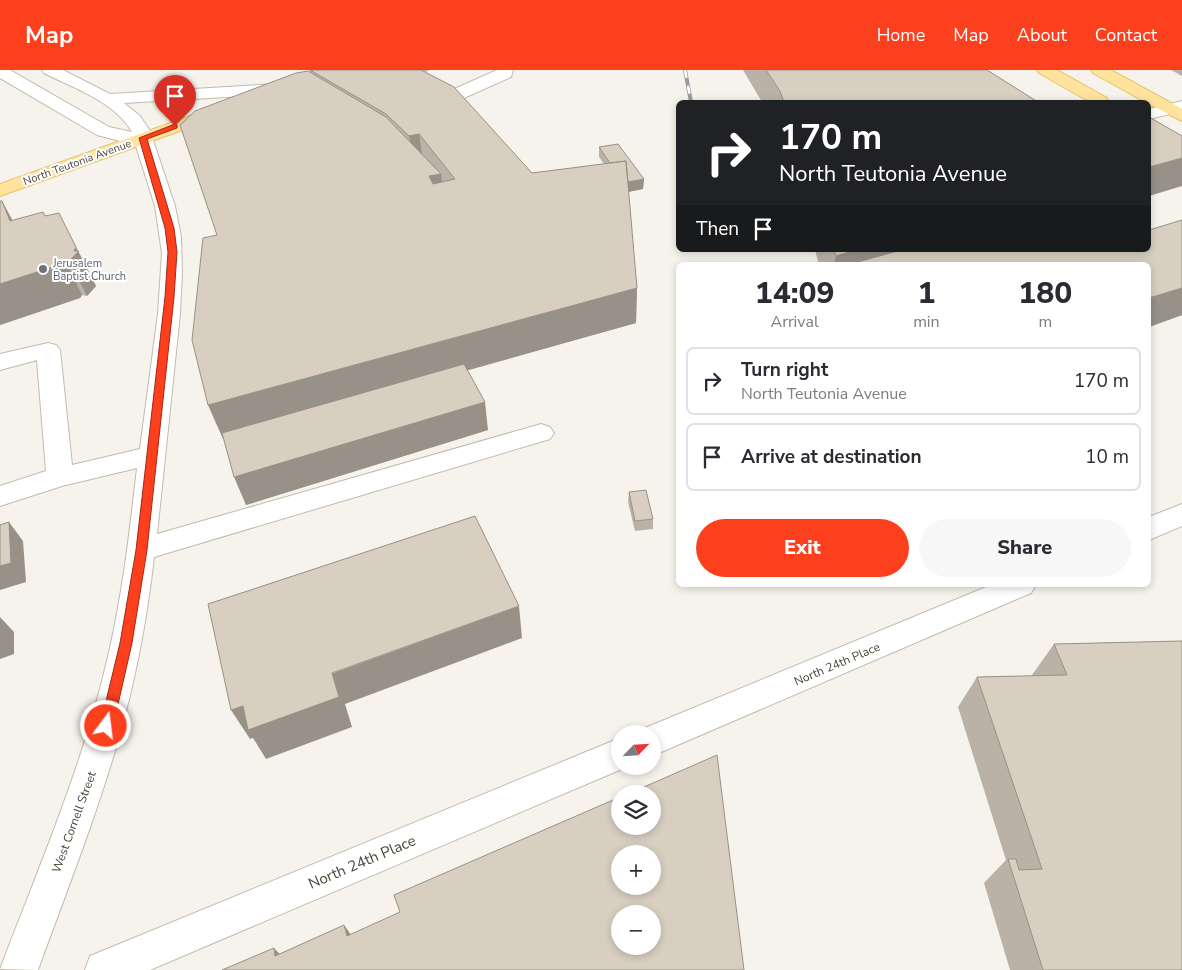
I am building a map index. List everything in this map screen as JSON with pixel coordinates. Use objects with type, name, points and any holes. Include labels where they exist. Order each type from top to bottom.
[{"type":"main road","points":[[1045,70],[1098,100]]},
{"type":"main road","points":[[1099,70],[1178,110]]},
{"type":"main road","name":"North Teutonia Avenue","points":[[0,190],[284,86]]},
{"type":"street","name":"West Cornell Street","points":[[19,970],[93,770],[111,711],[126,643],[142,550],[170,297],[172,252],[170,228],[138,124],[125,111],[106,99],[50,70]]},
{"type":"street","points":[[440,102],[506,74],[505,70]]},
{"type":"street","points":[[0,71],[103,131],[120,136],[143,138]]},
{"type":"street","points":[[106,99],[284,86]]},
{"type":"street","points":[[1151,114],[1178,110]]},
{"type":"street","points":[[0,362],[48,350],[60,477]]},
{"type":"street","points":[[142,550],[541,432]]},
{"type":"street","points":[[0,496],[60,477],[152,455]]},
{"type":"street","points":[[1151,528],[1182,514]]},
{"type":"street","name":"North 24th Place","points":[[661,737],[1015,587]]},
{"type":"street","name":"North 24th Place","points":[[104,970],[611,758]]},
{"type":"building","points":[[310,70],[421,70],[454,87],[532,173],[626,161],[637,288],[208,405],[192,340],[203,238],[217,235],[180,125],[195,111],[296,73],[308,71],[386,117],[441,174],[429,176],[433,184],[455,179],[419,134],[409,136],[386,114]]},
{"type":"building","points":[[766,70],[987,70],[1035,100],[783,100],[780,91]]},
{"type":"building","points":[[1151,118],[1182,136],[1182,158],[1151,166]]},
{"type":"building","points":[[618,144],[644,179],[628,182],[626,161],[610,163],[599,147]]},
{"type":"building","points":[[0,201],[2,201],[10,221],[43,212],[45,216],[59,213],[76,247],[74,251],[79,251],[69,261],[65,260],[62,264],[0,284]]},
{"type":"building","points":[[1182,220],[1182,288],[1151,297],[1151,262],[858,262],[894,252],[1151,252],[1151,229]]},
{"type":"building","points":[[835,252],[849,252],[836,256]]},
{"type":"building","points":[[464,364],[485,402],[234,477],[222,433]]},
{"type":"building","points":[[646,490],[653,519],[635,521],[629,492]]},
{"type":"building","points":[[475,516],[519,606],[332,673],[339,697],[248,730],[243,706],[231,710],[208,604]]},
{"type":"building","points":[[9,522],[11,563],[0,566],[0,525]]},
{"type":"building","points":[[1182,641],[1182,970],[1043,970],[1008,859],[1016,859],[1019,870],[1042,869],[977,677],[1067,675],[1054,644]]},
{"type":"building","points":[[717,755],[744,970],[222,970],[274,948],[275,956],[344,925],[347,936],[400,912],[394,895],[611,801],[611,835],[661,835],[661,785],[649,785]]},
{"type":"railway","points":[[685,70],[691,100]]},
{"type":"place","name":"Jerusalem Baptist Church","points":[[43,269]]},
{"type":"route","points":[[106,726],[126,643],[142,550],[170,297],[172,252],[170,228],[143,138],[175,126]]}]
